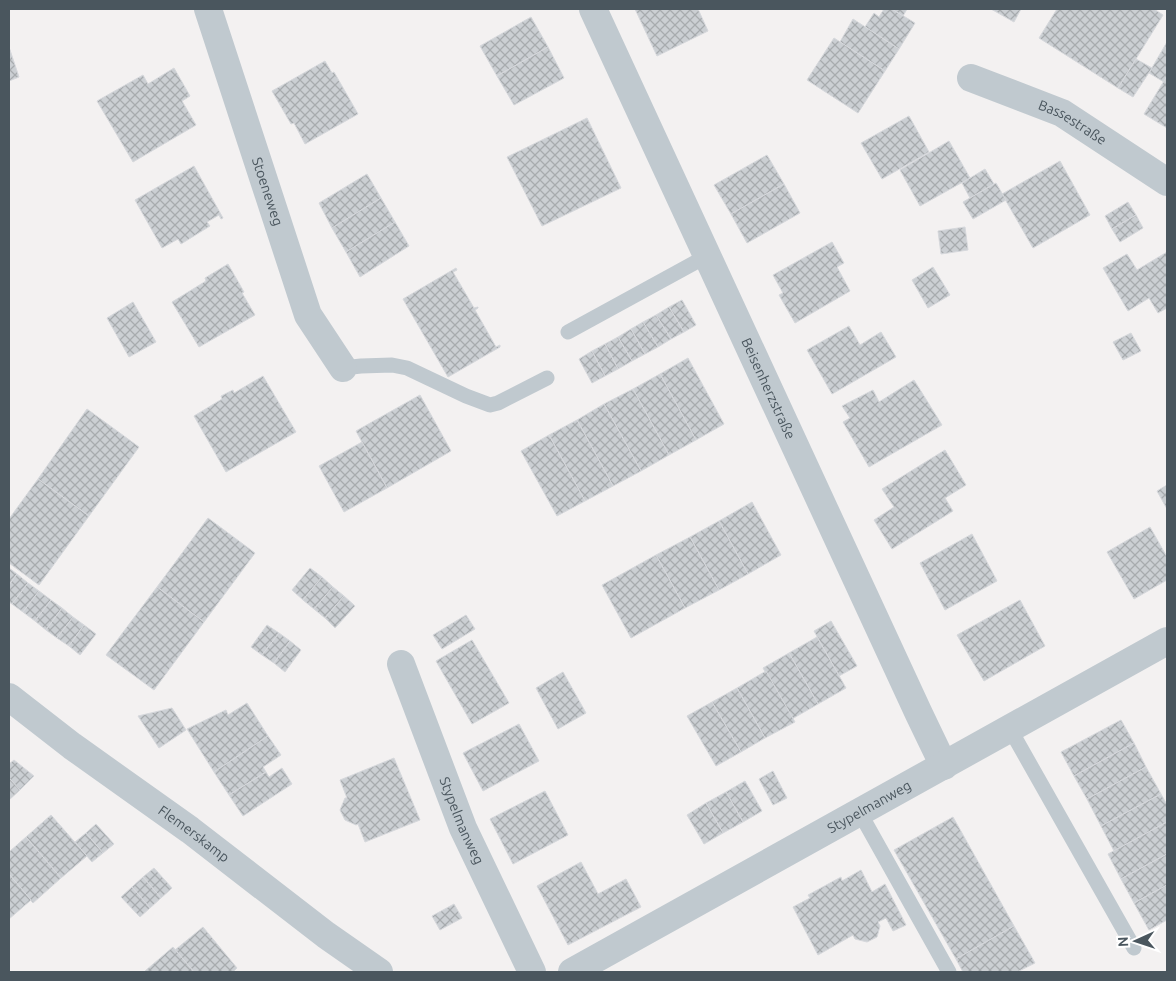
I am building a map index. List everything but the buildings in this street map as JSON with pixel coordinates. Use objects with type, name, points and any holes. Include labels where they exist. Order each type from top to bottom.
[{"type":"street","name":"Stoeneweg","points":[[208,9],[308,315],[343,368]]},
{"type":"street","name":"Beisenherzstraße","points":[[593,9],[944,766]]},
{"type":"street","name":"Bassestraße","points":[[971,78],[1062,113],[1167,182]]},
{"type":"street","name":"Stypelmanweg","points":[[572,972],[1167,641]]},
{"type":"street","name":"Stypelmanweg","points":[[401,664],[463,828],[532,972]]},
{"type":"street","name":"Flemerskamp","points":[[9,697],[72,746],[190,830],[326,935],[379,972]]},
{"type":"lane","points":[[568,332],[707,256]]},
{"type":"lane","points":[[343,368],[392,365],[407,368],[466,396],[490,404],[498,404],[547,378]]},
{"type":"lane","points":[[1010,729],[1134,948]]},
{"type":"lane","points":[[860,813],[949,972]]}]
